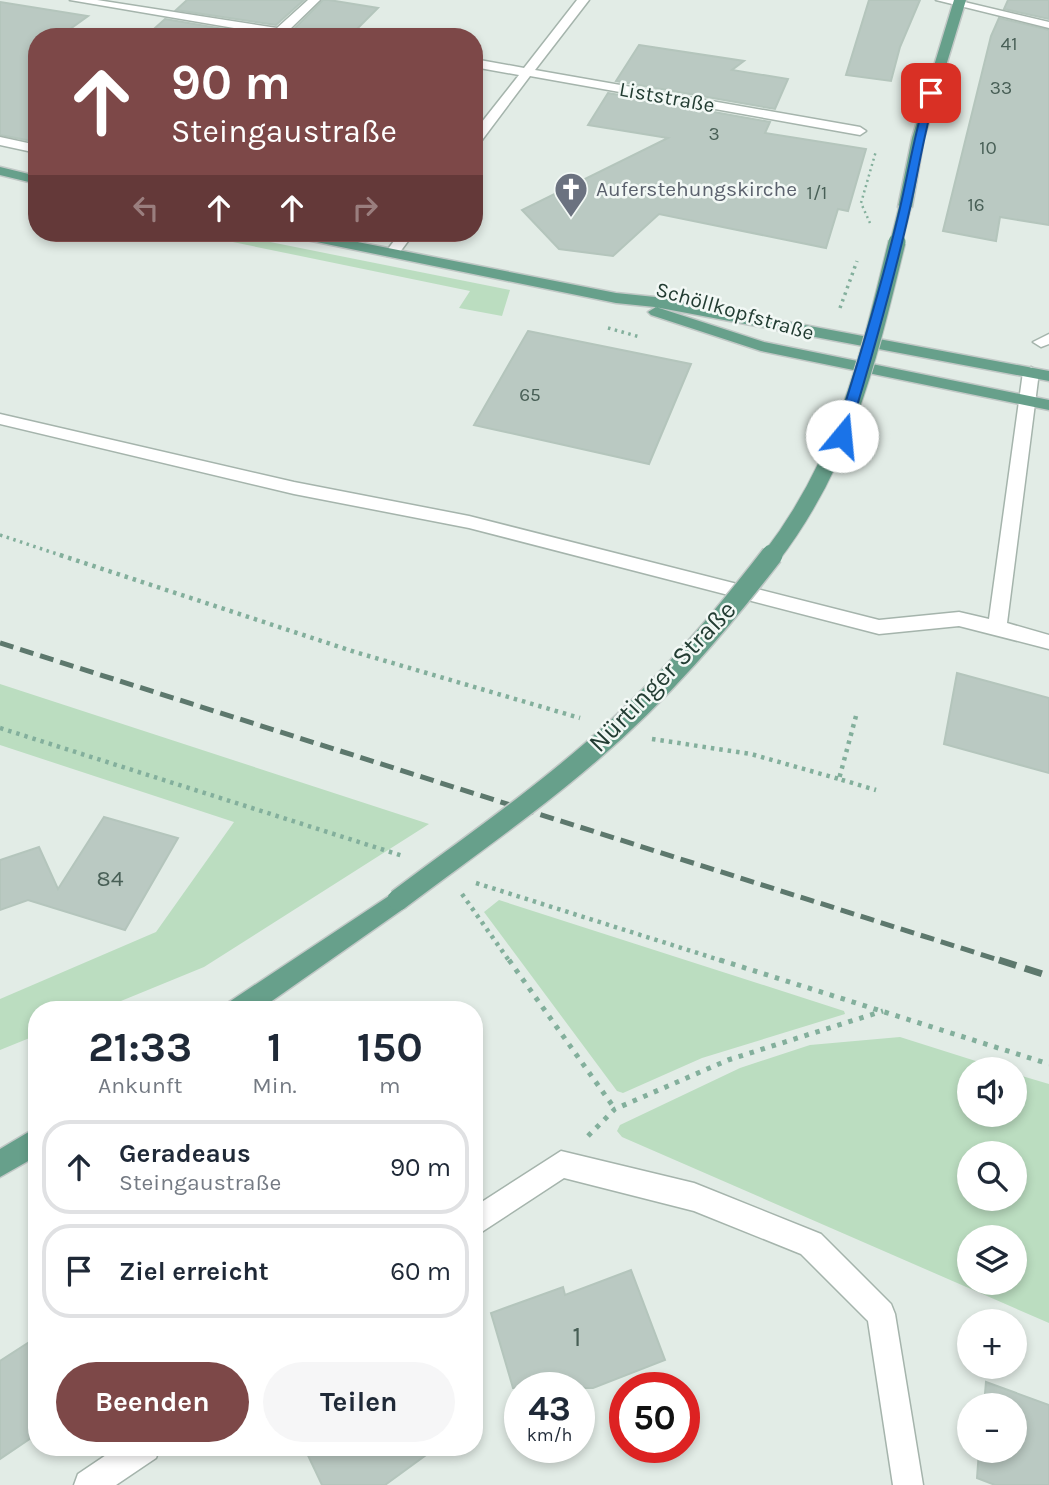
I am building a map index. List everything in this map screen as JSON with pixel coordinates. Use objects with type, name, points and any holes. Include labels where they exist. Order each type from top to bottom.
[{"type":"main road","name":"Nürtinger Straße","points":[[251,1001],[398,900],[569,771],[653,694],[724,617],[778,547],[818,487],[842,436],[874,333],[905,207],[918,138],[959,2]]},
{"type":"main road","points":[[0,171],[28,178]]},
{"type":"main road","name":"Schöllkopfstraße","points":[[337,242],[616,298],[656,302],[1049,376]]},
{"type":"main road","name":"Schöllkopfstraße","points":[[616,298],[761,346],[1049,405]]},
{"type":"main road","points":[[0,1164],[28,1146]]},
{"type":"street","points":[[284,28],[314,0]]},
{"type":"street","points":[[483,129],[583,0]]},
{"type":"street","points":[[942,0],[1049,25]]},
{"type":"street","points":[[84,1],[255,28]]},
{"type":"street","name":"Liststraße","points":[[483,65],[860,131]]},
{"type":"street","points":[[0,141],[28,147]]},
{"type":"street","points":[[392,253],[400,242]]},
{"type":"street","points":[[997,628],[1031,373]]},
{"type":"street","points":[[0,419],[294,488],[469,522],[879,627],[959,620],[1049,642]]},
{"type":"street","points":[[483,1217],[561,1164],[694,1197],[811,1244],[881,1314],[908,1485]]},
{"type":"street","points":[[89,1485],[132,1456]]},
{"type":"path","points":[[870,224],[861,203],[876,148]]},
{"type":"path","points":[[836,319],[857,260]]},
{"type":"path","points":[[0,535],[48,554],[355,652],[593,722]]},
{"type":"path","points":[[839,779],[856,716]]},
{"type":"path","points":[[0,728],[362,841]]},
{"type":"path","points":[[646,738],[751,754],[876,790]]},
{"type":"path","points":[[455,884],[615,1109]]},
{"type":"path","points":[[506,894],[1049,1064]]},
{"type":"path","points":[[561,1164],[615,1109],[728,1060],[884,1011]]},
{"type":"green space","points":[[233,242],[270,242],[510,290],[502,316],[459,308],[470,291]]},
{"type":"green space","points":[[0,684],[429,824],[204,967],[121,1001],[28,1001],[28,1039],[0,1050],[0,999],[156,932],[234,822],[0,745]]},
{"type":"green space","points":[[499,900],[844,1011],[845,1014],[702,1058],[623,1093],[617,1091],[484,912]]},
{"type":"green space","points":[[900,1037],[963,1057],[957,1057],[957,1127],[1027,1127],[1027,1078],[1049,1084],[1049,1323],[1027,1313],[1027,1309],[1017,1309],[985,1295],[1027,1295],[1027,1225],[957,1225],[957,1283],[622,1137],[617,1131],[620,1125],[740,1068],[810,1045]]},
{"type":"building","points":[[187,0],[304,0],[276,25],[176,10]]},
{"type":"building","points":[[323,0],[378,8],[358,28],[295,28]]},
{"type":"building","points":[[869,0],[920,0],[900,47],[891,81],[846,75]]},
{"type":"building","points":[[1008,0],[1049,0],[1049,19],[1004,9]]},
{"type":"building","points":[[0,2],[88,16],[71,28],[28,28],[28,140],[0,135]]},
{"type":"building","points":[[999,18],[1049,30],[1049,225],[1000,217],[996,241],[943,231],[991,36]]},
{"type":"building","points":[[165,19],[218,28],[155,28]]},
{"type":"building","points":[[639,45],[744,61],[732,70],[788,79],[775,109],[616,81]]},
{"type":"building","points":[[608,93],[770,122],[765,133],[866,149],[848,211],[838,209],[826,248],[659,214],[613,256],[559,249],[522,210],[668,138],[588,125]]},
{"type":"building","points":[[528,331],[691,364],[649,464],[474,425]]},
{"type":"building","points":[[957,673],[1049,698],[1049,773],[944,744]]},
{"type":"building","points":[[104,817],[178,838],[125,930],[28,900],[0,910],[0,860],[39,847],[58,889]]},
{"type":"building","points":[[631,1270],[665,1360],[634,1372],[609,1372],[609,1382],[595,1387],[595,1372],[508,1372],[491,1313],[563,1287],[565,1295]]},
{"type":"building","points":[[28,1343],[28,1440],[0,1459],[0,1361]]},
{"type":"building","points":[[986,1382],[1016,1393],[985,1393]]},
{"type":"building","points":[[1027,1397],[1049,1405],[1049,1485],[995,1485],[977,1478],[978,1463],[1027,1463]]},
{"type":"building","points":[[308,1456],[425,1456],[385,1485],[322,1485]]},
{"type":"railway","points":[[0,643],[1005,962]]},
{"type":"railway","points":[[999,960],[1049,976]]},
{"type":"place","name":"Auferstehungskirche","points":[[571,219]]},
{"type":"route","points":[[842,436],[874,333],[905,207],[918,138],[931,93]]}]
